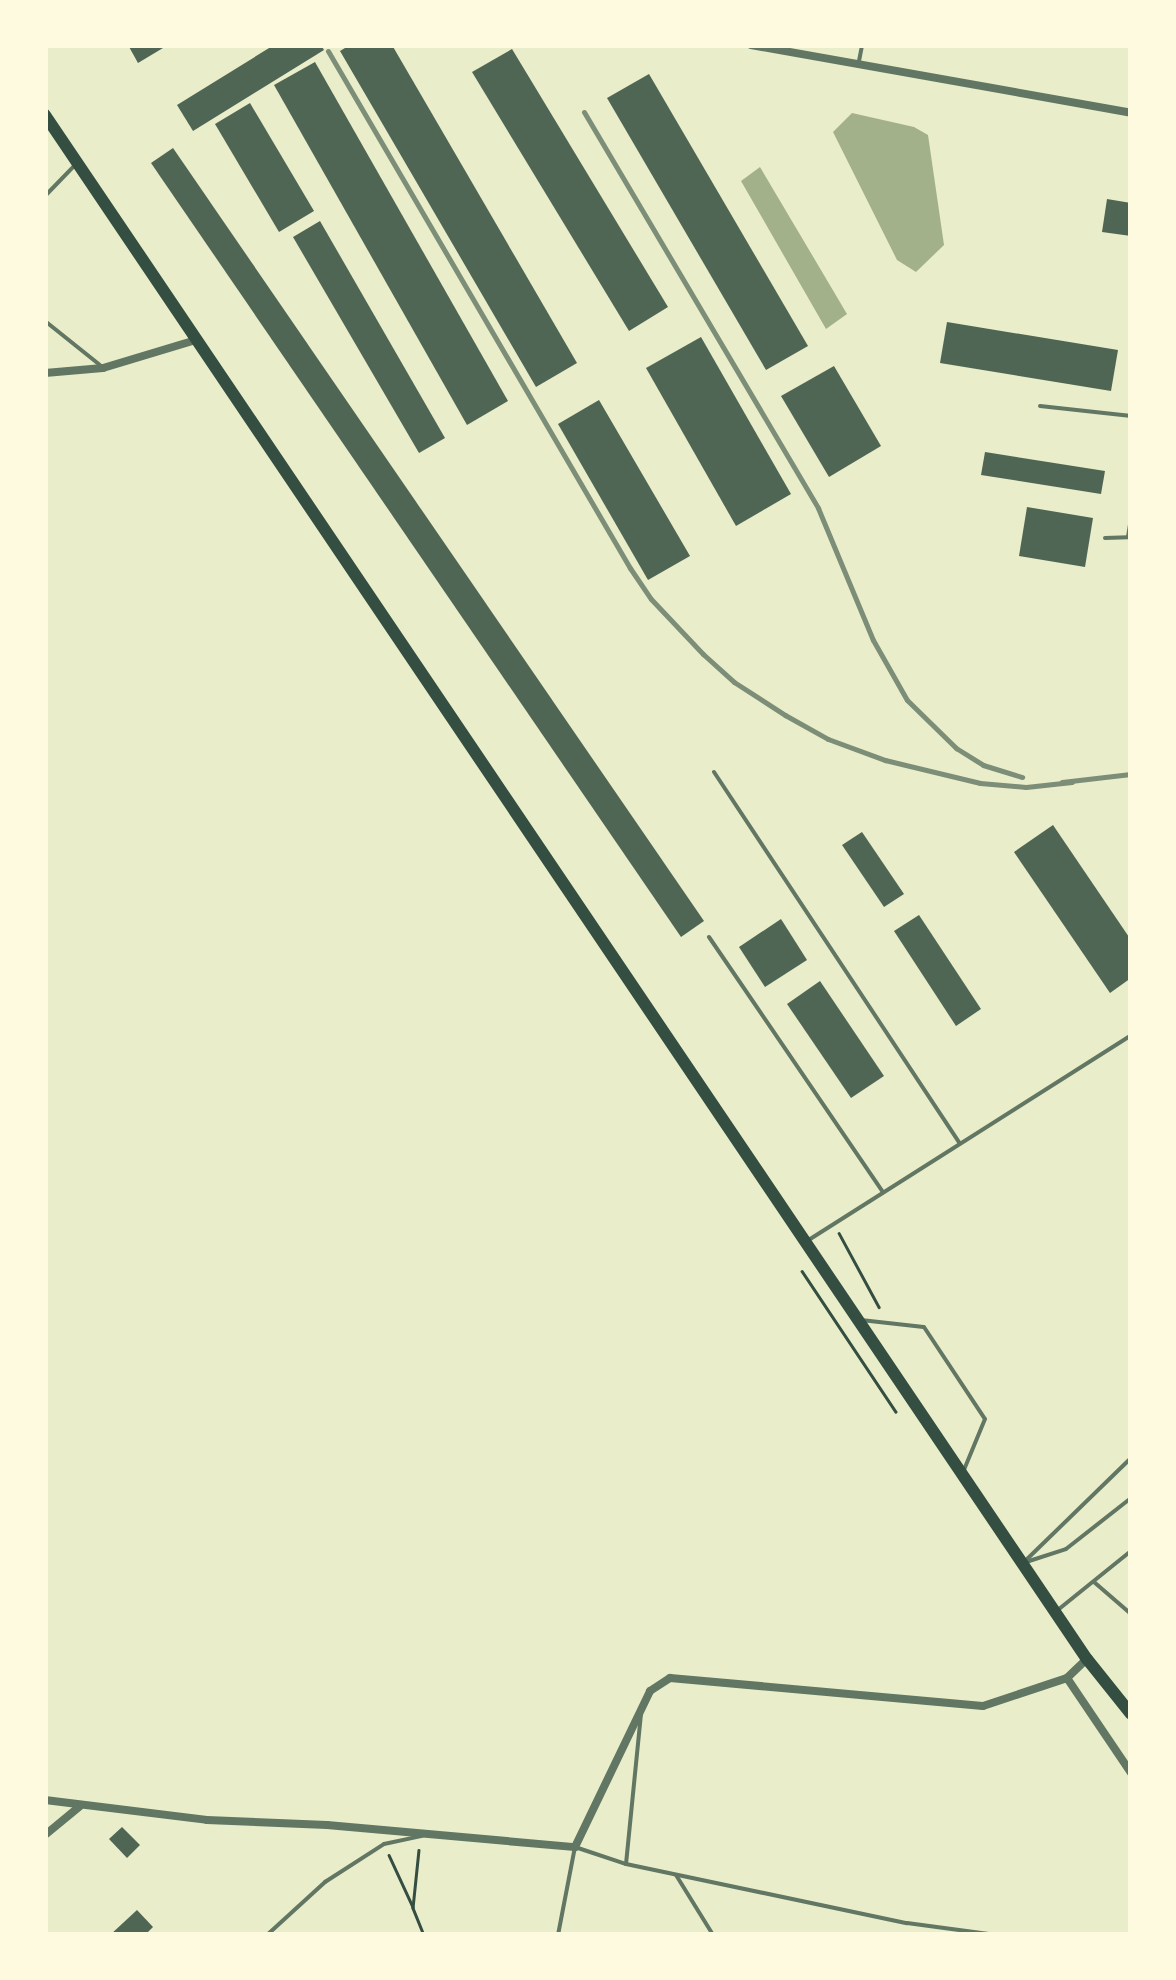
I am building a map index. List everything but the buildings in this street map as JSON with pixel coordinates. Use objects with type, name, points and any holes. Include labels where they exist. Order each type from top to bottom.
[{"type":"highway","points":[[45,115],[1087,1659],[1131,1714]]},
{"type":"street","points":[[751,45],[1131,112]]},
{"type":"street","points":[[45,373],[103,368],[196,340]]},
{"type":"street","points":[[45,1800],[206,1820],[575,1847],[650,1692],[670,1678],[982,1706],[1067,1678],[1087,1659]]},
{"type":"street","points":[[1067,1678],[1131,1774]]},
{"type":"street","points":[[45,1835],[82,1805]]},
{"type":"lane","points":[[858,66],[862,45]]},
{"type":"lane","points":[[45,196],[77,163]]},
{"type":"lane","points":[[45,321],[103,368]]},
{"type":"lane","points":[[1040,406],[1131,416]]},
{"type":"lane","points":[[1104,538],[1128,537],[1131,518]]},
{"type":"lane","points":[[714,772],[960,1143]]},
{"type":"lane","points":[[710,937],[882,1192]]},
{"type":"lane","points":[[806,1240],[1131,1035]]},
{"type":"lane","points":[[860,1320],[924,1327],[985,1419],[964,1472]]},
{"type":"lane","points":[[1023,1563],[1131,1458]]},
{"type":"lane","points":[[1023,1563],[1066,1549],[1131,1498]]},
{"type":"lane","points":[[1056,1612],[1130,1555]]},
{"type":"lane","points":[[1094,1582],[1131,1614]]},
{"type":"lane","points":[[626,1864],[642,1710]]},
{"type":"lane","points":[[267,1935],[324,1882],[384,1844],[427,1835]]},
{"type":"lane","points":[[558,1935],[575,1847],[626,1864],[907,1923],[996,1935]]},
{"type":"lane","points":[[676,1874],[713,1935]]},
{"type":"path","points":[[834,1223],[879,1307]]},
{"type":"path","points":[[802,1271],[896,1412]]},
{"type":"path","points":[[413,1908],[417,1852],[427,1835]]},
{"type":"path","points":[[384,1844],[424,1935]]},
{"type":"shaded area","points":[[852,113],[914,127],[928,135],[944,245],[916,272],[897,260],[833,132]]},
{"type":"shaded area","points":[[760,167],[847,314],[826,329],[741,181]]},
{"type":"railway","points":[[328,51],[630,568],[651,599],[703,654],[734,682],[785,715],[828,739],[885,760],[980,783],[1026,787],[1072,782]]},
{"type":"railway","points":[[584,112],[818,508],[873,640],[907,700],[956,748],[983,765],[1022,777]]},
{"type":"railway","points":[[1062,782],[1131,774]]}]
